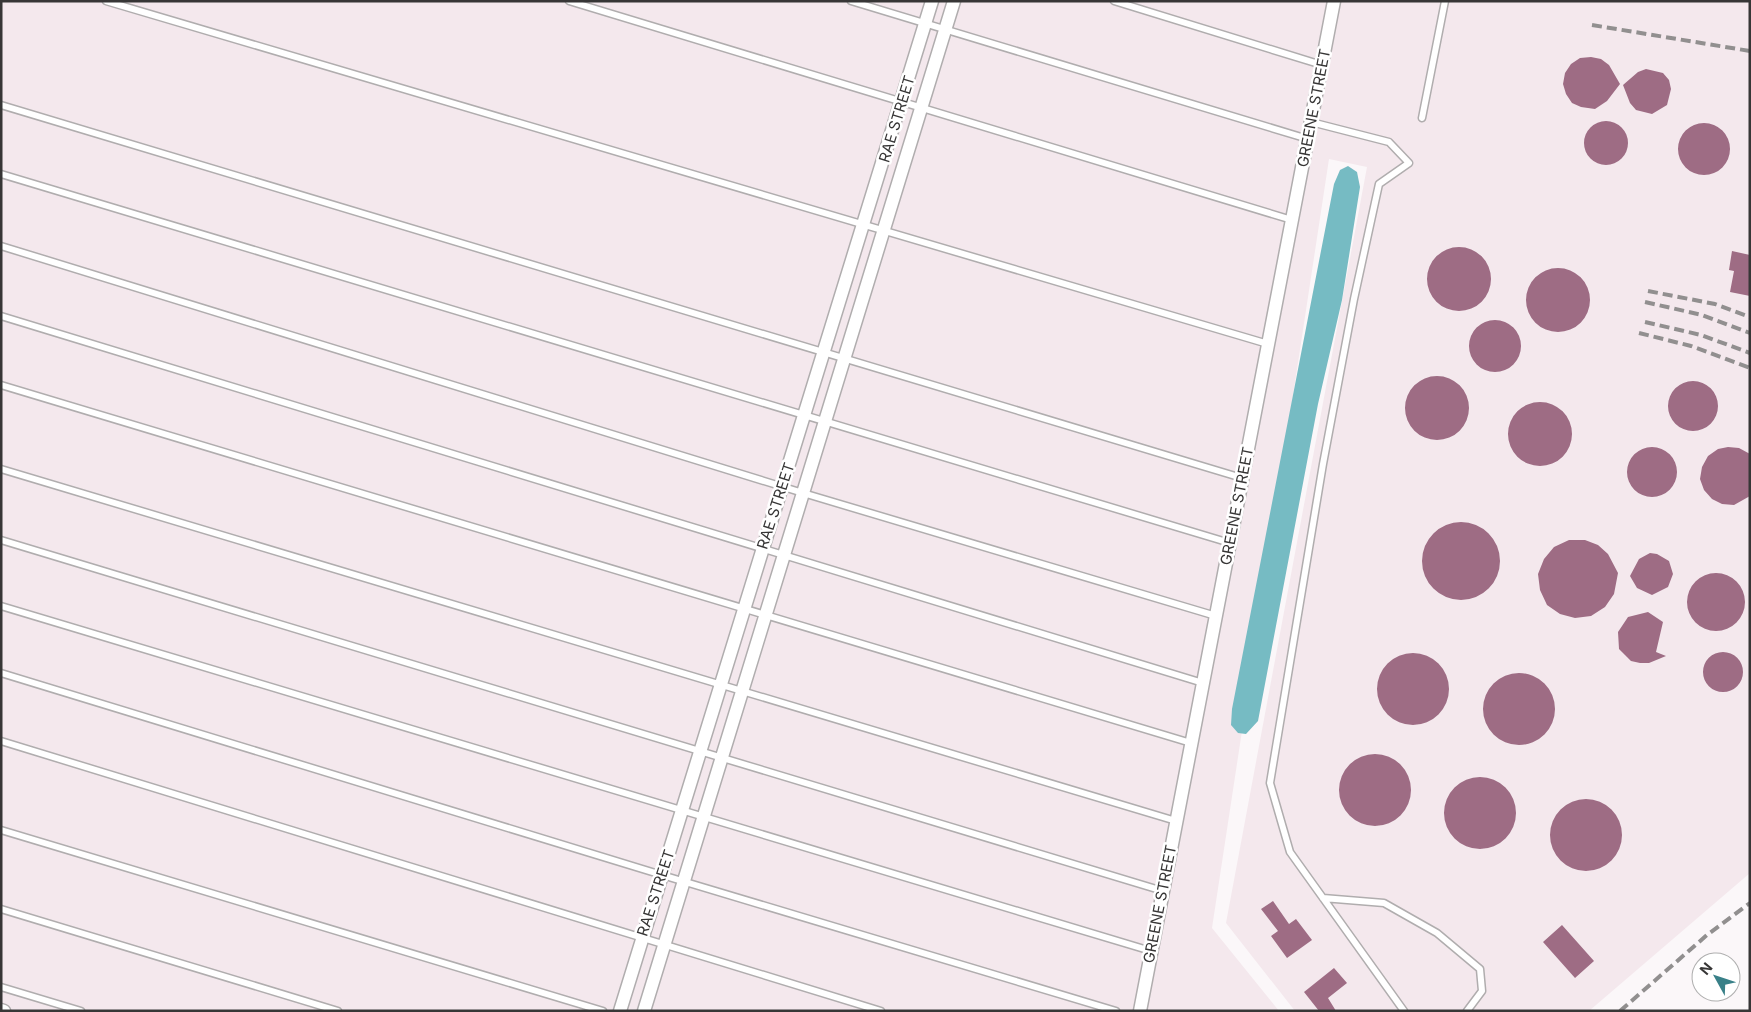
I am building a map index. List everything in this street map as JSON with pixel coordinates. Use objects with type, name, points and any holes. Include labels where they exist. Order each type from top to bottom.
[{"type":"street","name":"RAE STREET","points":[[620,1011],[640,938],[683,810],[762,548],[783,486],[932,1]]},
{"type":"street","name":"RAE STREET","points":[[644,1011],[954,1]]},
{"type":"street","name":"GREENE STREET","points":[[1140,1011],[1334,1]]},
{"type":"lane","points":[[106,1],[1268,344]]},
{"type":"lane","points":[[569,1],[1292,220]]},
{"type":"lane","points":[[851,1],[1308,139]]},
{"type":"lane","points":[[1114,1],[1322,65]]},
{"type":"lane","points":[[1422,118],[1445,1]]},
{"type":"lane","points":[[1,105],[1242,478]]},
{"type":"lane","points":[[1311,122],[1388,142],[1408,162],[1379,184],[1354,299],[1323,464],[1270,783],[1290,852],[1404,1011]]},
{"type":"lane","points":[[1,174],[1230,543]]},
{"type":"lane","points":[[1,246],[783,486],[1216,616]]},
{"type":"lane","points":[[1,316],[1203,683]]},
{"type":"lane","points":[[1,385],[1191,743]]},
{"type":"lane","points":[[1,469],[1176,821]]},
{"type":"lane","points":[[1,540],[1163,891]]},
{"type":"lane","points":[[1,606],[1151,951]]},
{"type":"lane","points":[[1,673],[684,882],[1116,1011]]},
{"type":"lane","points":[[1,741],[881,1011]]},
{"type":"lane","points":[[1,830],[603,1011]]},
{"type":"lane","points":[[1323,898],[1384,904],[1437,933],[1480,968],[1482,991],[1467,1011]]},
{"type":"lane","points":[[1,909],[338,1011]]},
{"type":"lane","points":[[1,987],[81,1011]]},
{"type":"shaded area","points":[[1,1],[1750,1],[1750,873],[1589,1011],[1295,1011],[1226,923],[1367,167],[1329,159],[1212,928],[1279,1011],[1,1011]]},
{"type":"water","points":[[1348,166],[1357,172],[1360,187],[1342,300],[1318,404],[1258,721],[1246,734],[1238,733],[1231,725],[1232,709],[1334,184],[1340,170]]},
{"type":"building","points":[[1591,57],[1601,59],[1609,65],[1620,84],[1607,101],[1595,109],[1581,107],[1572,103],[1566,94],[1563,84],[1565,73],[1571,64],[1580,58]]},
{"type":"building","points":[[1646,69],[1663,73],[1669,80],[1671,89],[1667,105],[1652,114],[1636,110],[1630,103],[1623,85],[1638,72]]},
{"type":"building","points":[[1610,121],[1622,127],[1627,134],[1627,152],[1622,159],[1615,164],[1602,165],[1594,162],[1587,155],[1584,139],[1587,131],[1594,124]]},
{"type":"building","points":[[1704,123],[1714,125],[1722,131],[1728,139],[1730,149],[1728,159],[1722,167],[1714,173],[1704,175],[1694,173],[1686,167],[1680,159],[1678,149],[1680,139],[1686,131],[1694,125]]},
{"type":"building","points":[[1453,247],[1465,247],[1482,256],[1489,267],[1491,279],[1489,291],[1482,302],[1465,311],[1453,311],[1441,306],[1432,297],[1427,285],[1427,273],[1432,261],[1441,252]]},
{"type":"building","points":[[1732,251],[1750,255],[1750,296],[1730,292],[1734,271],[1729,270]]},
{"type":"building","points":[[1552,268],[1564,268],[1581,277],[1588,288],[1590,300],[1588,312],[1581,323],[1564,332],[1552,332],[1540,327],[1531,318],[1526,306],[1526,294],[1531,282],[1540,273]]},
{"type":"building","points":[[1495,320],[1505,322],[1513,328],[1519,336],[1521,346],[1519,356],[1513,364],[1505,370],[1495,372],[1485,370],[1477,364],[1471,356],[1469,346],[1471,336],[1477,328],[1485,322]]},
{"type":"building","points":[[1431,376],[1443,376],[1460,385],[1467,396],[1469,408],[1467,420],[1460,431],[1443,440],[1431,440],[1419,435],[1410,426],[1405,414],[1405,402],[1410,390],[1419,381]]},
{"type":"building","points":[[1698,381],[1711,388],[1717,396],[1717,416],[1711,424],[1703,430],[1688,431],[1675,424],[1669,416],[1668,401],[1675,388],[1683,382]]},
{"type":"building","points":[[1534,402],[1546,402],[1563,411],[1570,422],[1572,434],[1570,446],[1563,457],[1546,466],[1534,466],[1522,461],[1513,452],[1508,440],[1508,428],[1513,416],[1522,407]]},
{"type":"building","points":[[1657,447],[1670,454],[1676,462],[1676,482],[1670,490],[1662,496],[1647,497],[1634,490],[1628,482],[1627,467],[1634,454],[1642,448]]},
{"type":"building","points":[[1728,447],[1739,448],[1750,454],[1750,496],[1734,505],[1722,504],[1712,499],[1704,490],[1700,479],[1702,467],[1708,456],[1718,449]]},
{"type":"building","points":[[1461,522],[1476,525],[1493,539],[1497,546],[1500,561],[1497,576],[1483,593],[1476,597],[1461,600],[1446,597],[1429,583],[1425,576],[1422,561],[1425,546],[1439,529],[1446,525]]},
{"type":"building","points":[[1569,540],[1585,540],[1598,545],[1608,554],[1618,573],[1614,594],[1605,607],[1591,616],[1575,618],[1560,614],[1547,605],[1540,590],[1538,574],[1544,559],[1554,547]]},
{"type":"building","points":[[1650,553],[1657,554],[1669,561],[1673,574],[1668,587],[1652,595],[1637,588],[1630,576],[1639,559]]},
{"type":"building","points":[[1716,573],[1727,575],[1740,586],[1745,602],[1743,613],[1732,626],[1716,631],[1705,629],[1692,618],[1687,602],[1689,591],[1700,578]]},
{"type":"building","points":[[1648,612],[1663,622],[1656,652],[1666,656],[1649,663],[1631,661],[1619,649],[1618,632],[1628,617]]},
{"type":"building","points":[[1727,652],[1734,655],[1740,661],[1743,672],[1742,680],[1734,689],[1727,692],[1719,692],[1712,689],[1704,680],[1703,668],[1706,661],[1715,653]]},
{"type":"building","points":[[1406,653],[1420,653],[1439,663],[1449,682],[1449,696],[1439,715],[1420,725],[1406,725],[1387,715],[1377,696],[1377,682],[1387,663]]},
{"type":"building","points":[[1512,673],[1526,673],[1545,683],[1555,702],[1555,716],[1545,735],[1526,745],[1512,745],[1493,735],[1483,716],[1483,702],[1493,683]]},
{"type":"building","points":[[1368,754],[1382,754],[1401,764],[1411,783],[1411,797],[1401,816],[1382,826],[1368,826],[1349,816],[1339,797],[1339,783],[1349,764]]},
{"type":"building","points":[[1473,777],[1487,777],[1506,787],[1516,806],[1516,820],[1506,839],[1487,849],[1473,849],[1454,839],[1444,820],[1444,806],[1454,787]]},
{"type":"building","points":[[1579,799],[1593,799],[1612,809],[1622,828],[1622,842],[1612,861],[1593,871],[1579,871],[1560,861],[1550,842],[1550,828],[1560,809]]},
{"type":"building","points":[[1273,901],[1289,924],[1296,919],[1312,940],[1287,958],[1271,936],[1278,931],[1261,909]]},
{"type":"building","points":[[1562,925],[1594,961],[1575,978],[1543,942]]},
{"type":"building","points":[[1334,968],[1347,983],[1328,998],[1336,1011],[1319,1011],[1304,992]]},
{"type":"railway","points":[[1592,25],[1750,51]]},
{"type":"railway","points":[[1648,291],[1715,304],[1750,317]]},
{"type":"railway","points":[[1645,302],[1702,315],[1750,333]]},
{"type":"railway","points":[[1645,322],[1701,335],[1750,353]]},
{"type":"railway","points":[[1639,333],[1691,346],[1750,368]]},
{"type":"railway","points":[[1620,1011],[1707,935],[1750,903]]}]
